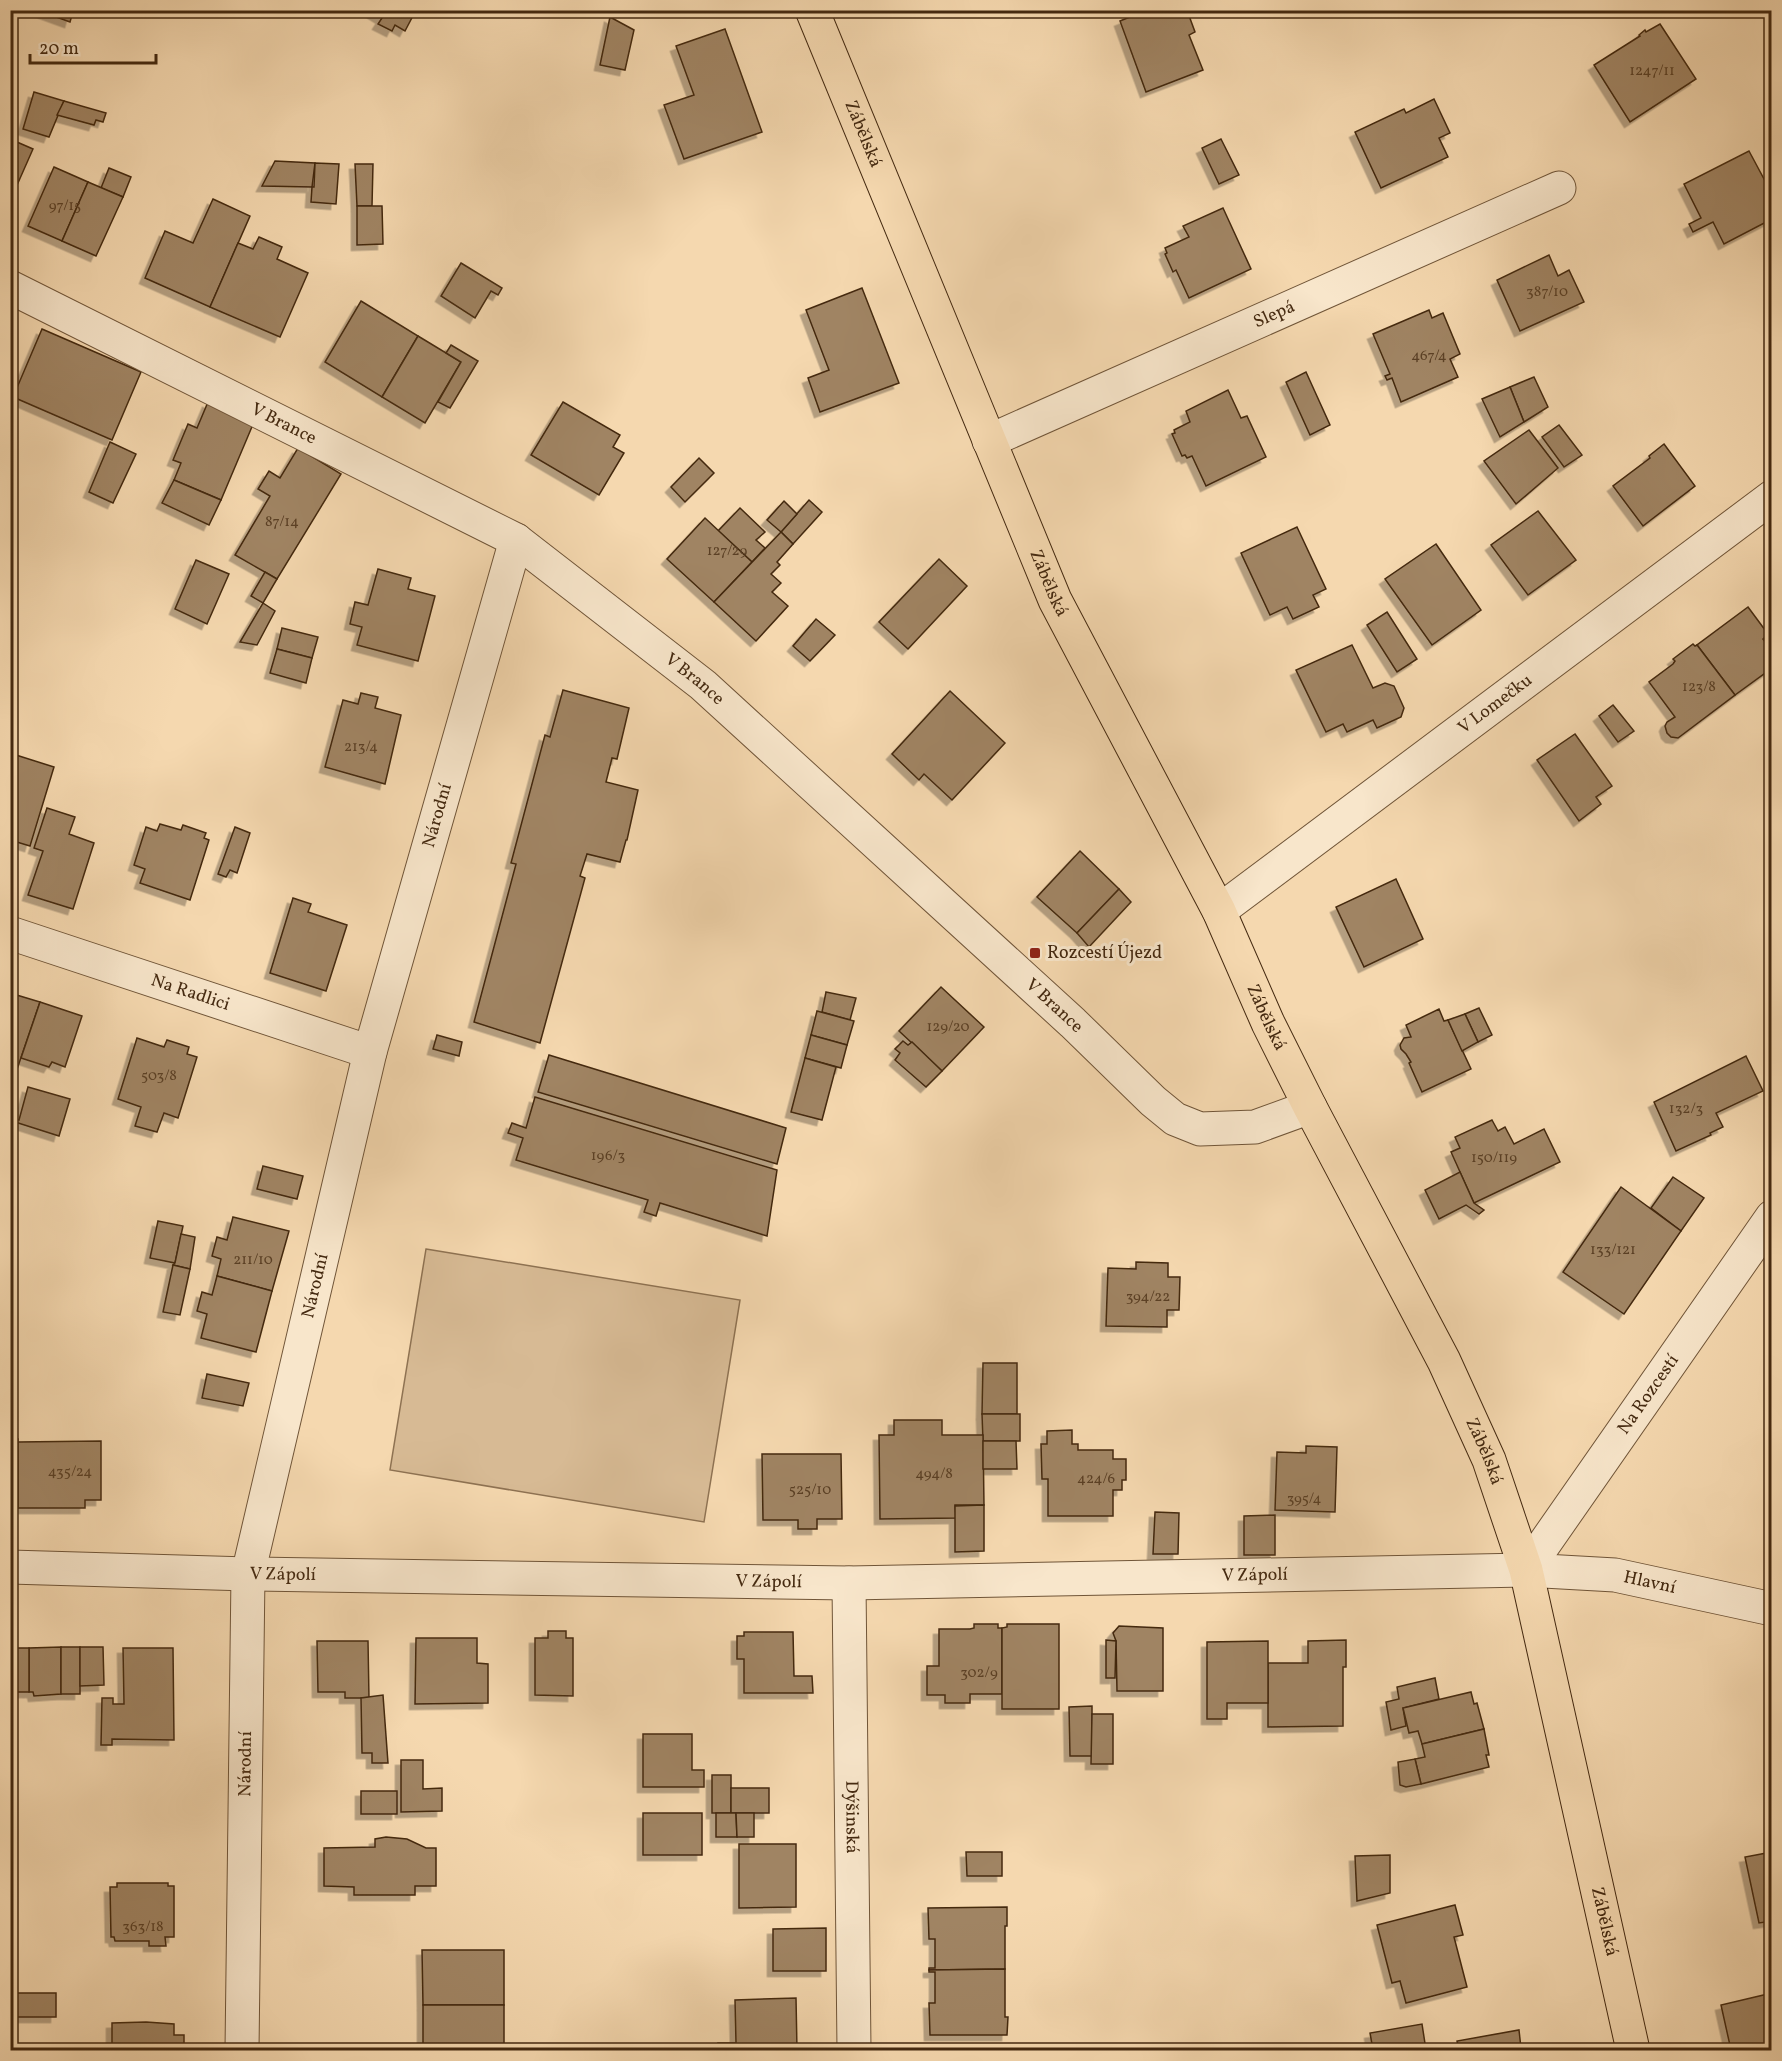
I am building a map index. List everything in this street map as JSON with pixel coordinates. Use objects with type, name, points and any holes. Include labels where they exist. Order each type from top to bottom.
[{"type":"main road","name":"Zábělská","points":[[812,10],[1055,600],[1219,911],[1268,1023],[1444,1361],[1489,1460],[1526,1570],[1633,2050]]},
{"type":"street","name":"Slepá","points":[[989,441],[1559,189]]},
{"type":"street","name":"V Brance","points":[[10,287],[516,540],[703,685],[1175,1119],[1200,1129],[1255,1126],[1310,1107]]},
{"type":"street","name":"V Lomečku","points":[[1219,911],[1772,497]]},
{"type":"street","name":"Národní","points":[[242,2050],[248,1574],[370,1053],[516,540]]},
{"type":"street","name":"Na Radlici","points":[[10,933],[370,1053]]},
{"type":"street","name":"Na Rozcestí","points":[[1526,1570],[1772,1217]]},
{"type":"street","name":"V Zápolí","points":[[10,1567],[248,1574],[849,1583],[1526,1570]]},
{"type":"street","name":"Hlavní","points":[[1526,1570],[1615,1575],[1772,1609]]},
{"type":"street","name":"Dýšinská","points":[[849,1583],[854,2050]]},
{"type":"shaded area","points":[[426,1249],[740,1300],[704,1522],[390,1470]]},
{"type":"building","points":[[37,10],[66,10],[72,15],[70,22]]},
{"type":"building","points":[[369,10],[416,10],[405,31],[395,25],[392,31],[378,24],[382,18]]},
{"type":"building","points":[[1147,10],[1180,10],[1182,15],[1188,13],[1195,32],[1189,35],[1203,70],[1146,92],[1120,21]]},
{"type":"building","points":[[610,17],[634,30],[625,70],[600,65]]},
{"type":"building","points":[[1660,24],[1696,79],[1630,122],[1594,65],[1640,36],[1645,30],[1646,32]]},
{"type":"building","points":[[725,29],[762,132],[684,159],[664,105],[694,95],[676,46]]},
{"type":"building","points":[[34,92],[64,101],[49,137],[23,129]]},
{"type":"building","points":[[1434,99],[1450,133],[1439,138],[1448,157],[1381,188],[1355,132],[1404,109],[1406,113]]},
{"type":"building","points":[[64,101],[106,113],[103,122],[96,120],[94,125],[57,115]]},
{"type":"building","points":[[10,139],[33,149],[10,201]]},
{"type":"building","points":[[1221,139],[1239,175],[1219,184],[1202,148]]},
{"type":"building","points":[[1749,151],[1772,194],[1772,219],[1724,244],[1713,222],[1693,232],[1689,224],[1701,218],[1684,184]]},
{"type":"building","points":[[275,161],[315,163],[312,187],[262,186]]},
{"type":"building","points":[[315,163],[339,164],[336,204],[311,202]]},
{"type":"building","points":[[355,164],[373,164],[372,206],[357,206]]},
{"type":"building","points":[[54,167],[88,182],[62,241],[28,226]]},
{"type":"building","points":[[109,168],[131,177],[123,197],[101,188]]},
{"type":"building","points":[[88,182],[123,197],[96,256],[62,241]]},
{"type":"building","points":[[213,199],[250,216],[210,307],[145,278],[165,231],[193,243]]},
{"type":"building","points":[[357,206],[382,206],[383,244],[357,245]]},
{"type":"building","points":[[1223,208],[1251,269],[1189,298],[1176,270],[1173,272],[1165,254],[1167,253],[1165,248],[1189,237],[1183,226]]},
{"type":"building","points":[[259,237],[282,247],[277,259],[308,273],[280,337],[210,307],[238,243],[253,249]]},
{"type":"building","points":[[1549,255],[1558,276],[1569,270],[1584,302],[1520,331],[1497,280]]},
{"type":"building","points":[[461,263],[502,288],[498,295],[491,291],[475,318],[441,296]]},
{"type":"building","points":[[862,288],[899,383],[820,412],[808,378],[829,370],[806,310]]},
{"type":"building","points":[[361,301],[418,336],[382,397],[325,362]]},
{"type":"building","points":[[1429,310],[1432,318],[1443,313],[1460,354],[1450,359],[1458,377],[1401,402],[1392,378],[1387,380],[1385,376],[1390,374],[1373,334]]},
{"type":"building","points":[[42,329],[141,372],[112,440],[13,397]]},
{"type":"building","points":[[418,336],[461,362],[425,423],[382,397]]},
{"type":"building","points":[[451,345],[478,361],[450,408],[438,402],[461,362],[446,353]]},
{"type":"building","points":[[1306,372],[1330,425],[1310,435],[1286,382]]},
{"type":"building","points":[[1534,377],[1548,407],[1524,422],[1510,387]]},
{"type":"building","points":[[1510,387],[1524,422],[1500,437],[1482,399]]},
{"type":"building","points":[[1228,390],[1241,418],[1247,416],[1266,457],[1206,486],[1192,456],[1187,458],[1185,455],[1182,456],[1172,434],[1175,433],[1174,430],[1190,422],[1186,411]]},
{"type":"building","points":[[208,402],[254,422],[221,500],[174,480],[181,463],[173,460],[188,424],[197,428]]},
{"type":"building","points":[[563,402],[620,435],[613,447],[624,453],[599,495],[531,455]]},
{"type":"building","points":[[1559,425],[1582,455],[1564,467],[1542,437]]},
{"type":"building","points":[[1529,430],[1558,468],[1516,504],[1484,461]]},
{"type":"building","points":[[110,442],[136,454],[113,503],[89,492]]},
{"type":"building","points":[[1664,444],[1695,486],[1643,526],[1613,486],[1650,458],[1649,456]]},
{"type":"building","points":[[298,448],[341,474],[277,579],[235,555],[270,496],[258,489],[269,471],[280,478]]},
{"type":"building","points":[[699,458],[714,473],[685,502],[671,487]]},
{"type":"building","points":[[174,480],[221,500],[209,525],[162,503]]},
{"type":"building","points":[[809,500],[822,512],[793,544],[781,532]]},
{"type":"building","points":[[784,501],[797,514],[781,532],[767,520]]},
{"type":"building","points":[[740,508],[765,532],[756,540],[765,548],[752,562],[718,531]]},
{"type":"building","points":[[1538,511],[1576,560],[1528,595],[1491,545]]},
{"type":"building","points":[[705,518],[752,562],[714,602],[667,559]]},
{"type":"building","points":[[1297,527],[1326,589],[1313,595],[1319,607],[1293,619],[1287,607],[1270,615],[1241,553]]},
{"type":"building","points":[[781,532],[793,544],[777,562],[780,565],[771,574],[781,583],[772,592],[788,606],[756,641],[714,602]]},
{"type":"building","points":[[1436,544],[1481,610],[1432,645],[1385,579]]},
{"type":"building","points":[[939,559],[967,586],[908,649],[879,622]]},
{"type":"building","points":[[196,560],[229,574],[207,624],[175,609]]},
{"type":"building","points":[[378,569],[411,578],[408,589],[435,596],[418,661],[357,645],[362,627],[350,624],[355,602],[368,605]]},
{"type":"building","points":[[265,572],[277,579],[263,603],[251,596]]},
{"type":"building","points":[[263,603],[275,611],[257,645],[240,642]]},
{"type":"building","points":[[1748,607],[1768,634],[1763,639],[1772,651],[1772,668],[1735,695],[1697,645]]},
{"type":"building","points":[[1387,612],[1417,659],[1397,672],[1367,625]]},
{"type":"building","points":[[816,619],[835,635],[810,661],[793,646]]},
{"type":"building","points":[[282,628],[318,637],[312,658],[277,649]]},
{"type":"building","points":[[1693,644],[1697,645],[1735,695],[1678,738],[1671,737],[1665,726],[1675,717],[1649,682],[1673,664],[1675,661],[1673,659]]},
{"type":"building","points":[[1352,645],[1373,688],[1385,683],[1394,686],[1404,708],[1401,717],[1377,728],[1373,720],[1347,732],[1343,724],[1326,732],[1296,670]]},
{"type":"building","points":[[277,649],[312,658],[306,683],[270,673]]},
{"type":"building","points":[[563,690],[629,708],[617,759],[612,758],[606,782],[638,790],[620,862],[587,854],[580,876],[585,878],[540,1043],[474,1022],[516,864],[511,863],[545,735],[550,737]]},
{"type":"building","points":[[950,691],[1005,743],[952,800],[924,774],[919,780],[892,754]]},
{"type":"building","points":[[361,693],[378,697],[375,708],[401,715],[385,784],[325,767],[343,700],[358,704]]},
{"type":"building","points":[[1613,705],[1634,731],[1618,742],[1599,716]]},
{"type":"building","points":[[1575,734],[1612,786],[1596,797],[1601,804],[1579,821],[1537,760]]},
{"type":"building","points":[[16,755],[54,767],[30,846],[10,840],[10,773]]},
{"type":"building","points":[[47,808],[75,817],[69,834],[94,843],[73,909],[28,895],[43,851],[34,848]]},
{"type":"building","points":[[160,824],[181,830],[183,825],[206,833],[204,838],[209,840],[190,900],[140,883],[145,869],[134,865],[146,827],[157,831]]},
{"type":"building","points":[[235,827],[250,833],[237,873],[230,870],[226,877],[218,874]]},
{"type":"building","points":[[1080,851],[1119,889],[1077,933],[1037,897]]},
{"type":"building","points":[[1396,879],[1423,939],[1364,967],[1336,907]]},
{"type":"building","points":[[1119,889],[1131,902],[1089,947],[1077,933]]},
{"type":"building","points":[[293,898],[311,904],[308,912],[347,925],[326,991],[270,973]]},
{"type":"building","points":[[941,987],[984,1027],[942,1071],[899,1031]]},
{"type":"building","points":[[826,992],[856,998],[850,1020],[822,1012]]},
{"type":"building","points":[[10,993],[40,1002],[14,1078],[10,1077]]},
{"type":"building","points":[[40,1002],[82,1016],[65,1067],[52,1062],[49,1067],[21,1058]]},
{"type":"building","points":[[1479,1008],[1492,1035],[1478,1042],[1465,1014]]},
{"type":"building","points":[[1439,1009],[1444,1021],[1448,1020],[1471,1069],[1422,1092],[1409,1063],[1411,1062],[1400,1045],[1404,1038],[1411,1037],[1406,1025]]},
{"type":"building","points":[[817,1011],[854,1021],[847,1045],[811,1035]]},
{"type":"building","points":[[1465,1014],[1478,1042],[1462,1051],[1448,1020]]},
{"type":"building","points":[[437,1035],[462,1042],[459,1056],[433,1049]]},
{"type":"building","points":[[811,1035],[847,1045],[841,1068],[805,1058]]},
{"type":"building","points":[[137,1038],[164,1047],[167,1040],[189,1047],[187,1054],[197,1057],[178,1118],[164,1113],[157,1132],[135,1126],[141,1107],[118,1099]]},
{"type":"building","points":[[903,1041],[908,1045],[912,1042],[942,1071],[926,1087],[895,1060],[900,1053],[895,1049]]},
{"type":"building","points":[[549,1055],[786,1128],[777,1164],[538,1092]]},
{"type":"building","points":[[1746,1056],[1763,1091],[1716,1113],[1723,1127],[1676,1151],[1654,1102]]},
{"type":"building","points":[[805,1058],[836,1067],[822,1120],[791,1112]]},
{"type":"building","points":[[28,1087],[70,1099],[59,1136],[15,1122],[16,1119],[19,1120]]},
{"type":"building","points":[[535,1097],[777,1170],[767,1236],[660,1203],[656,1216],[644,1212],[648,1200],[516,1160],[523,1138],[508,1133],[512,1123],[526,1128]]},
{"type":"building","points":[[1492,1120],[1498,1131],[1505,1127],[1514,1144],[1544,1129],[1560,1162],[1474,1203],[1451,1152],[1460,1148],[1455,1137]]},
{"type":"building","points":[[263,1166],[303,1176],[297,1199],[257,1189]]},
{"type":"building","points":[[1460,1172],[1474,1203],[1484,1210],[1479,1214],[1466,1205],[1439,1219],[1425,1190]]},
{"type":"building","points":[[1673,1177],[1704,1198],[1681,1231],[1651,1208]]},
{"type":"building","points":[[1621,1187],[1681,1231],[1624,1314],[1563,1272]]},
{"type":"building","points":[[233,1217],[289,1231],[272,1291],[217,1276],[221,1259],[212,1256],[217,1237],[227,1240]]},
{"type":"building","points":[[158,1221],[183,1226],[175,1263],[150,1258]]},
{"type":"building","points":[[181,1234],[195,1237],[190,1269],[173,1265]]},
{"type":"building","points":[[1136,1262],[1168,1263],[1168,1277],[1180,1277],[1179,1310],[1167,1310],[1167,1327],[1106,1326],[1108,1268],[1136,1269]]},
{"type":"building","points":[[173,1265],[190,1269],[180,1315],[163,1312]]},
{"type":"building","points":[[217,1276],[272,1291],[256,1352],[201,1338],[207,1314],[197,1311],[202,1292],[212,1295]]},
{"type":"building","points":[[983,1363],[1017,1363],[1017,1414],[982,1414]]},
{"type":"building","points":[[207,1374],[249,1383],[243,1406],[202,1398]]},
{"type":"building","points":[[982,1414],[1020,1414],[1020,1441],[983,1441]]},
{"type":"building","points":[[894,1420],[942,1420],[942,1435],[983,1435],[984,1505],[955,1505],[956,1518],[880,1519],[879,1435],[894,1435]]},
{"type":"building","points":[[1072,1430],[1072,1444],[1078,1444],[1078,1450],[1113,1450],[1113,1459],[1126,1459],[1126,1480],[1122,1480],[1122,1490],[1113,1490],[1113,1516],[1048,1516],[1048,1479],[1042,1479],[1041,1444],[1047,1444],[1047,1431]]},
{"type":"building","points":[[10,1439],[18,1439],[18,1508],[10,1508]]},
{"type":"building","points":[[101,1441],[101,1500],[85,1500],[85,1508],[18,1508],[18,1442]]},
{"type":"building","points":[[983,1441],[1016,1441],[1017,1469],[983,1469]]},
{"type":"building","points":[[1306,1446],[1337,1447],[1335,1512],[1275,1510],[1277,1452],[1306,1453]]},
{"type":"building","points":[[762,1454],[841,1454],[842,1519],[817,1519],[817,1529],[798,1529],[798,1520],[763,1520]]},
{"type":"building","points":[[984,1505],[984,1551],[955,1552],[955,1506]]},
{"type":"building","points":[[1155,1512],[1179,1513],[1178,1554],[1153,1554]]},
{"type":"building","points":[[1275,1515],[1275,1555],[1244,1555],[1244,1516]]},
{"type":"building","points":[[974,1624],[998,1624],[998,1628],[1002,1628],[1002,1694],[970,1694],[970,1703],[945,1703],[945,1695],[927,1695],[927,1666],[939,1666],[939,1629],[970,1629],[974,1628]]},
{"type":"building","points":[[1007,1624],[1059,1624],[1059,1709],[1002,1709],[1002,1628],[1007,1627]]},
{"type":"building","points":[[1119,1626],[1163,1628],[1163,1691],[1117,1691],[1116,1641],[1113,1633]]},
{"type":"building","points":[[548,1631],[566,1631],[566,1638],[573,1638],[573,1696],[535,1695],[535,1638],[548,1638]]},
{"type":"building","points":[[744,1632],[793,1632],[794,1676],[812,1676],[813,1693],[744,1693],[744,1659],[737,1659],[737,1636],[744,1636]]},
{"type":"building","points":[[416,1638],[477,1638],[477,1663],[488,1664],[488,1703],[415,1704]]},
{"type":"building","points":[[1106,1640],[1116,1641],[1115,1678],[1106,1678]]},
{"type":"building","points":[[1346,1640],[1346,1667],[1343,1667],[1343,1726],[1268,1727],[1268,1663],[1308,1663],[1308,1641]]},
{"type":"building","points":[[317,1641],[368,1641],[369,1698],[345,1698],[345,1692],[318,1692]]},
{"type":"building","points":[[1268,1641],[1268,1703],[1227,1703],[1227,1719],[1207,1719],[1207,1642]]},
{"type":"building","points":[[61,1647],[61,1694],[34,1696],[33,1692],[29,1692],[29,1648]]},
{"type":"building","points":[[61,1647],[80,1647],[80,1694],[61,1694]]},
{"type":"building","points":[[80,1647],[103,1647],[104,1685],[80,1686]]},
{"type":"building","points":[[10,1648],[29,1648],[29,1692],[17,1692],[17,1722],[10,1722]]},
{"type":"building","points":[[123,1648],[173,1648],[174,1740],[112,1739],[112,1745],[101,1745],[102,1698],[113,1698],[113,1704],[124,1704]]},
{"type":"building","points":[[1435,1678],[1439,1699],[1403,1708],[1406,1726],[1391,1730],[1386,1702],[1399,1699],[1397,1687]]},
{"type":"building","points":[[1471,1692],[1474,1704],[1477,1703],[1484,1729],[1422,1744],[1418,1731],[1409,1733],[1403,1708]]},
{"type":"building","points":[[383,1695],[388,1763],[372,1763],[372,1753],[362,1753],[361,1698]]},
{"type":"building","points":[[1092,1706],[1092,1756],[1070,1756],[1069,1707]]},
{"type":"building","points":[[1092,1714],[1113,1714],[1113,1764],[1091,1764]]},
{"type":"building","points":[[1484,1729],[1489,1767],[1421,1784],[1415,1759],[1425,1757],[1422,1744]]},
{"type":"building","points":[[643,1734],[692,1734],[692,1770],[704,1770],[704,1787],[643,1787]]},
{"type":"building","points":[[1415,1759],[1421,1784],[1406,1787],[1400,1785],[1398,1762]]},
{"type":"building","points":[[401,1760],[423,1760],[423,1789],[442,1788],[442,1811],[401,1812]]},
{"type":"building","points":[[712,1775],[731,1775],[731,1813],[712,1813]]},
{"type":"building","points":[[731,1788],[769,1788],[769,1813],[731,1813]]},
{"type":"building","points":[[361,1791],[397,1791],[397,1814],[361,1814]]},
{"type":"building","points":[[643,1813],[702,1813],[702,1855],[643,1855]]},
{"type":"building","points":[[716,1813],[736,1813],[737,1837],[716,1837]]},
{"type":"building","points":[[736,1813],[754,1813],[754,1837],[737,1837]]},
{"type":"building","points":[[386,1837],[407,1839],[426,1848],[436,1848],[436,1886],[415,1886],[415,1895],[354,1895],[354,1887],[324,1886],[324,1848],[375,1847],[375,1839]]},
{"type":"building","points":[[739,1844],[796,1844],[796,1907],[739,1908]]},
{"type":"building","points":[[966,1852],[1002,1852],[1002,1876],[967,1876]]},
{"type":"building","points":[[1772,1852],[1772,1921],[1759,1923],[1745,1857]]},
{"type":"building","points":[[1390,1855],[1390,1893],[1357,1901],[1355,1856]]},
{"type":"building","points":[[117,1883],[168,1883],[168,1886],[174,1886],[174,1937],[165,1937],[166,1946],[149,1946],[149,1941],[115,1941],[114,1937],[111,1937],[110,1887],[117,1887]]},
{"type":"building","points":[[1455,1905],[1463,1935],[1454,1937],[1467,1987],[1406,2003],[1400,1981],[1392,1983],[1377,1925]]},
{"type":"building","points":[[1007,1907],[1005,1969],[929,1970],[929,1968],[935,1968],[935,1939],[929,1939],[928,1908]]},
{"type":"building","points":[[826,1928],[826,1971],[773,1971],[773,1929]]},
{"type":"building","points":[[422,1950],[504,1950],[504,2005],[423,2005]]},
{"type":"building","points":[[1005,1969],[1007,2035],[930,2035],[929,2003],[935,2003],[935,1972],[929,1972],[929,1970]]},
{"type":"building","points":[[10,1993],[56,1993],[56,2017],[10,2017]]},
{"type":"building","points":[[1772,1993],[1772,2050],[1731,2050],[1721,2005]]},
{"type":"building","points":[[796,1998],[797,2050],[719,2050],[718,2043],[736,2043],[735,2000]]},
{"type":"building","points":[[423,2005],[504,2005],[504,2050],[423,2050]]},
{"type":"building","points":[[112,2023],[174,2024],[174,2035],[184,2035],[184,2050],[112,2050]]},
{"type":"building","points":[[1422,2024],[1426,2050],[1373,2050],[1370,2033]]},
{"type":"building","points":[[1519,2030],[1521,2048],[1528,2046],[1529,2050],[1459,2050],[1457,2041]]},
{"type":"place","name":"Rozcestí Újezd","points":[[1035,953]]}]
